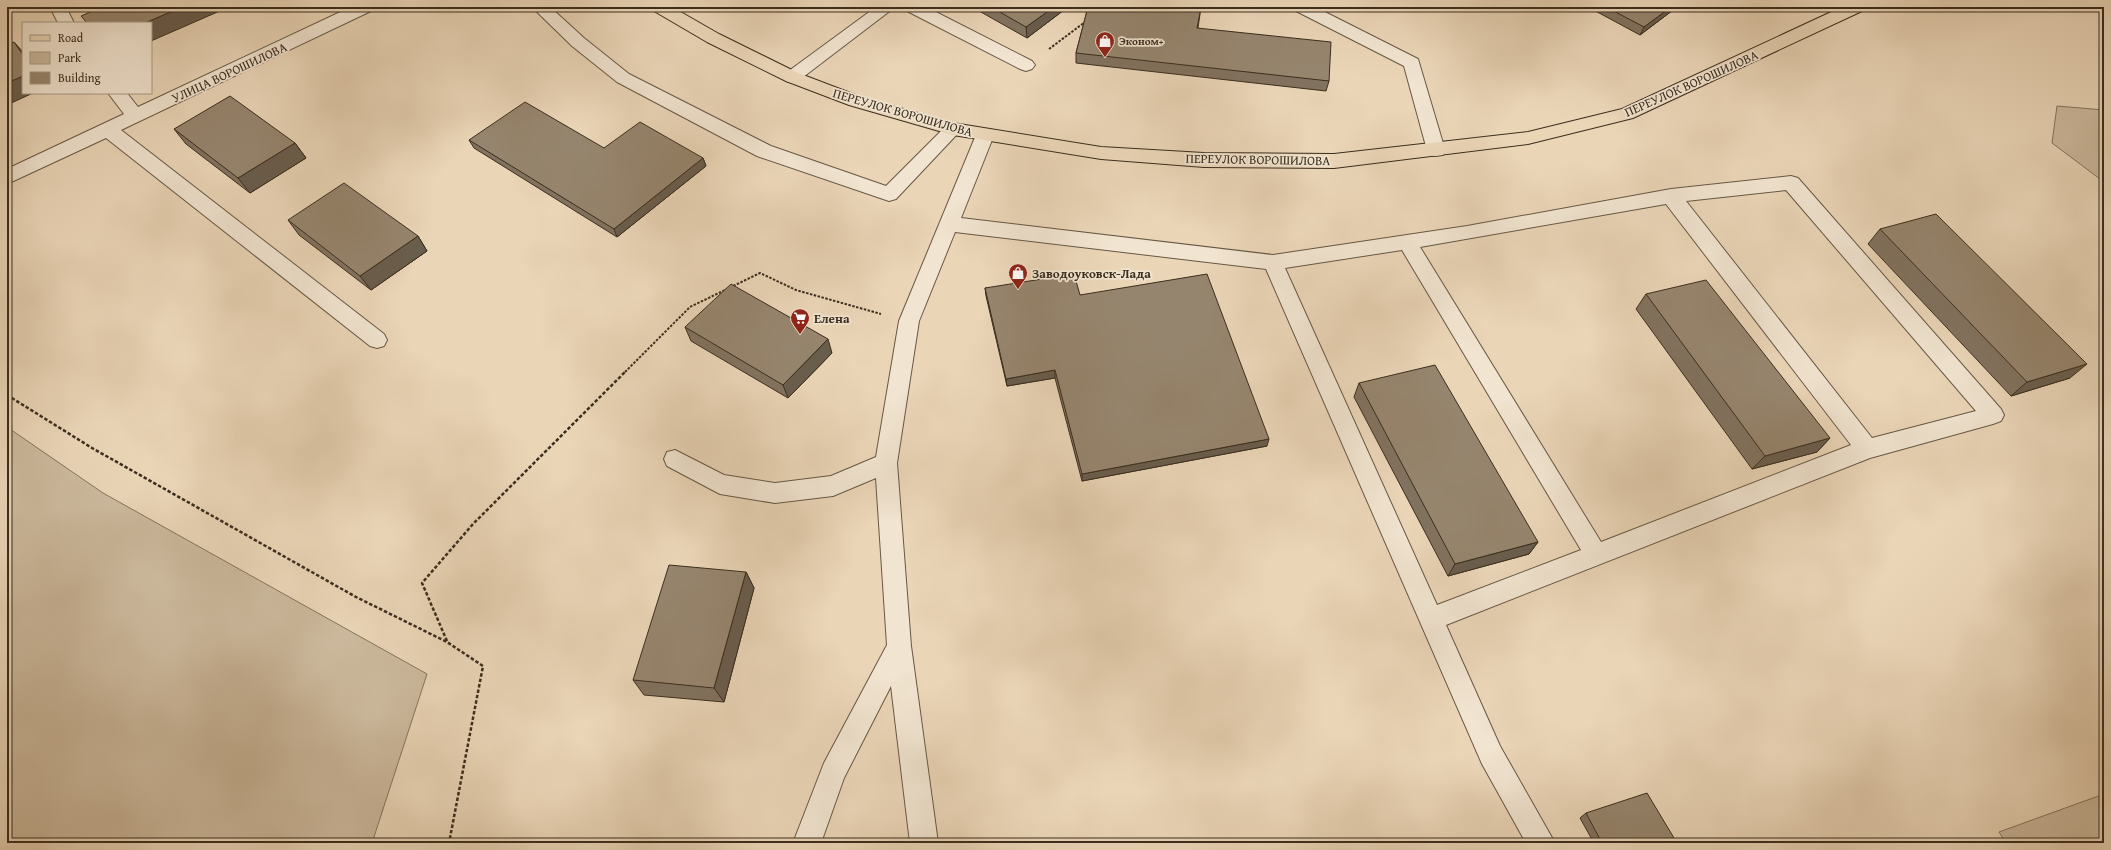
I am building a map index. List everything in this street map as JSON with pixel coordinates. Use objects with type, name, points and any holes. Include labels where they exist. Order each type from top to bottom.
[{"type":"main road","name":"ПЕРЕУЛОК ВОРОШИЛОВА","points":[[660,7],[713,38],[792,77],[855,101],[953,129],[1101,153],[1204,160],[1334,161],[1528,138],[1627,114],[1856,7]]},
{"type":"street","points":[[58,7],[66,22]]},
{"type":"street","name":"УЛИЦА ВОРОШИЛОВА","points":[[7,178],[365,7]]},
{"type":"street","points":[[540,7],[578,42],[623,78],[764,151],[889,194],[953,129]]},
{"type":"street","points":[[792,77],[887,7]]},
{"type":"street","points":[[913,7],[1026,65]]},
{"type":"street","points":[[1302,7],[1412,63],[1436,150]]},
{"type":"street","points":[[118,94],[135,116]]},
{"type":"street","points":[[108,130],[377,340]]},
{"type":"street","points":[[924,843],[900,646],[886,463],[908,321],[985,135]]},
{"type":"street","points":[[948,224],[1273,262],[1467,233],[1671,196],[1791,183],[1994,415],[1867,449],[1431,619]]},
{"type":"street","points":[[1671,196],[1867,449]]},
{"type":"street","points":[[1407,242],[1596,554]]},
{"type":"street","points":[[1273,262],[1491,755],[1541,843]]},
{"type":"street","points":[[675,460],[720,484],[775,493],[833,486],[886,463]]},
{"type":"street","points":[[807,843],[833,772],[900,646]]},
{"type":"path","points":[[1026,65],[1088,20]]},
{"type":"path","points":[[447,642],[422,583],[473,524],[690,307],[760,273],[796,290],[908,321]]},
{"type":"path","points":[[7,395],[92,448],[356,597],[447,642],[483,666],[449,843]]},
{"type":"green space","points":[[2057,106],[2104,110],[2104,182],[2052,143]]},
{"type":"green space","points":[[7,427],[103,493],[427,674],[372,843],[7,843]]},
{"type":"green space","points":[[2104,794],[2104,843],[2006,843],[1999,832]]},
{"type":"building","points":[[102,7],[182,7],[147,22],[86,22],[81,16]]},
{"type":"building","points":[[991,7],[1054,7],[1026,27]]},
{"type":"building","points":[[1088,7],[1201,7],[1197,28],[1331,42],[1329,81],[1076,53]]},
{"type":"building","points":[[1606,7],[1671,7],[1644,27]]},
{"type":"building","points":[[14,42],[22,54],[22,76],[7,83],[7,45]]},
{"type":"building","points":[[230,96],[295,143],[238,178],[174,129]]},
{"type":"building","points":[[525,102],[604,148],[640,122],[703,158],[614,229],[469,140]]},
{"type":"building","points":[[344,183],[418,236],[360,276],[288,220]]},
{"type":"building","points":[[1936,214],[2087,364],[2027,382],[1880,229]]},
{"type":"building","points":[[1074,274],[1080,295],[1207,274],[1269,439],[1082,474],[1055,370],[1006,379],[985,288]]},
{"type":"building","points":[[1706,280],[1830,438],[1765,456],[1646,294]]},
{"type":"building","points":[[731,284],[828,339],[783,385],[685,327]]},
{"type":"building","points":[[1435,365],[1538,542],[1455,564],[1359,383]]},
{"type":"building","points":[[669,565],[746,572],[714,688],[633,680]]},
{"type":"building","points":[[1647,793],[1677,843],[1602,843],[1586,813]]},
{"type":"place","name":"Эконом+","points":[[1105,58]]},
{"type":"place","name":"Заводоуковск-Лада","points":[[1018,290]]},
{"type":"place","name":"Елена","points":[[800,335]]}]
